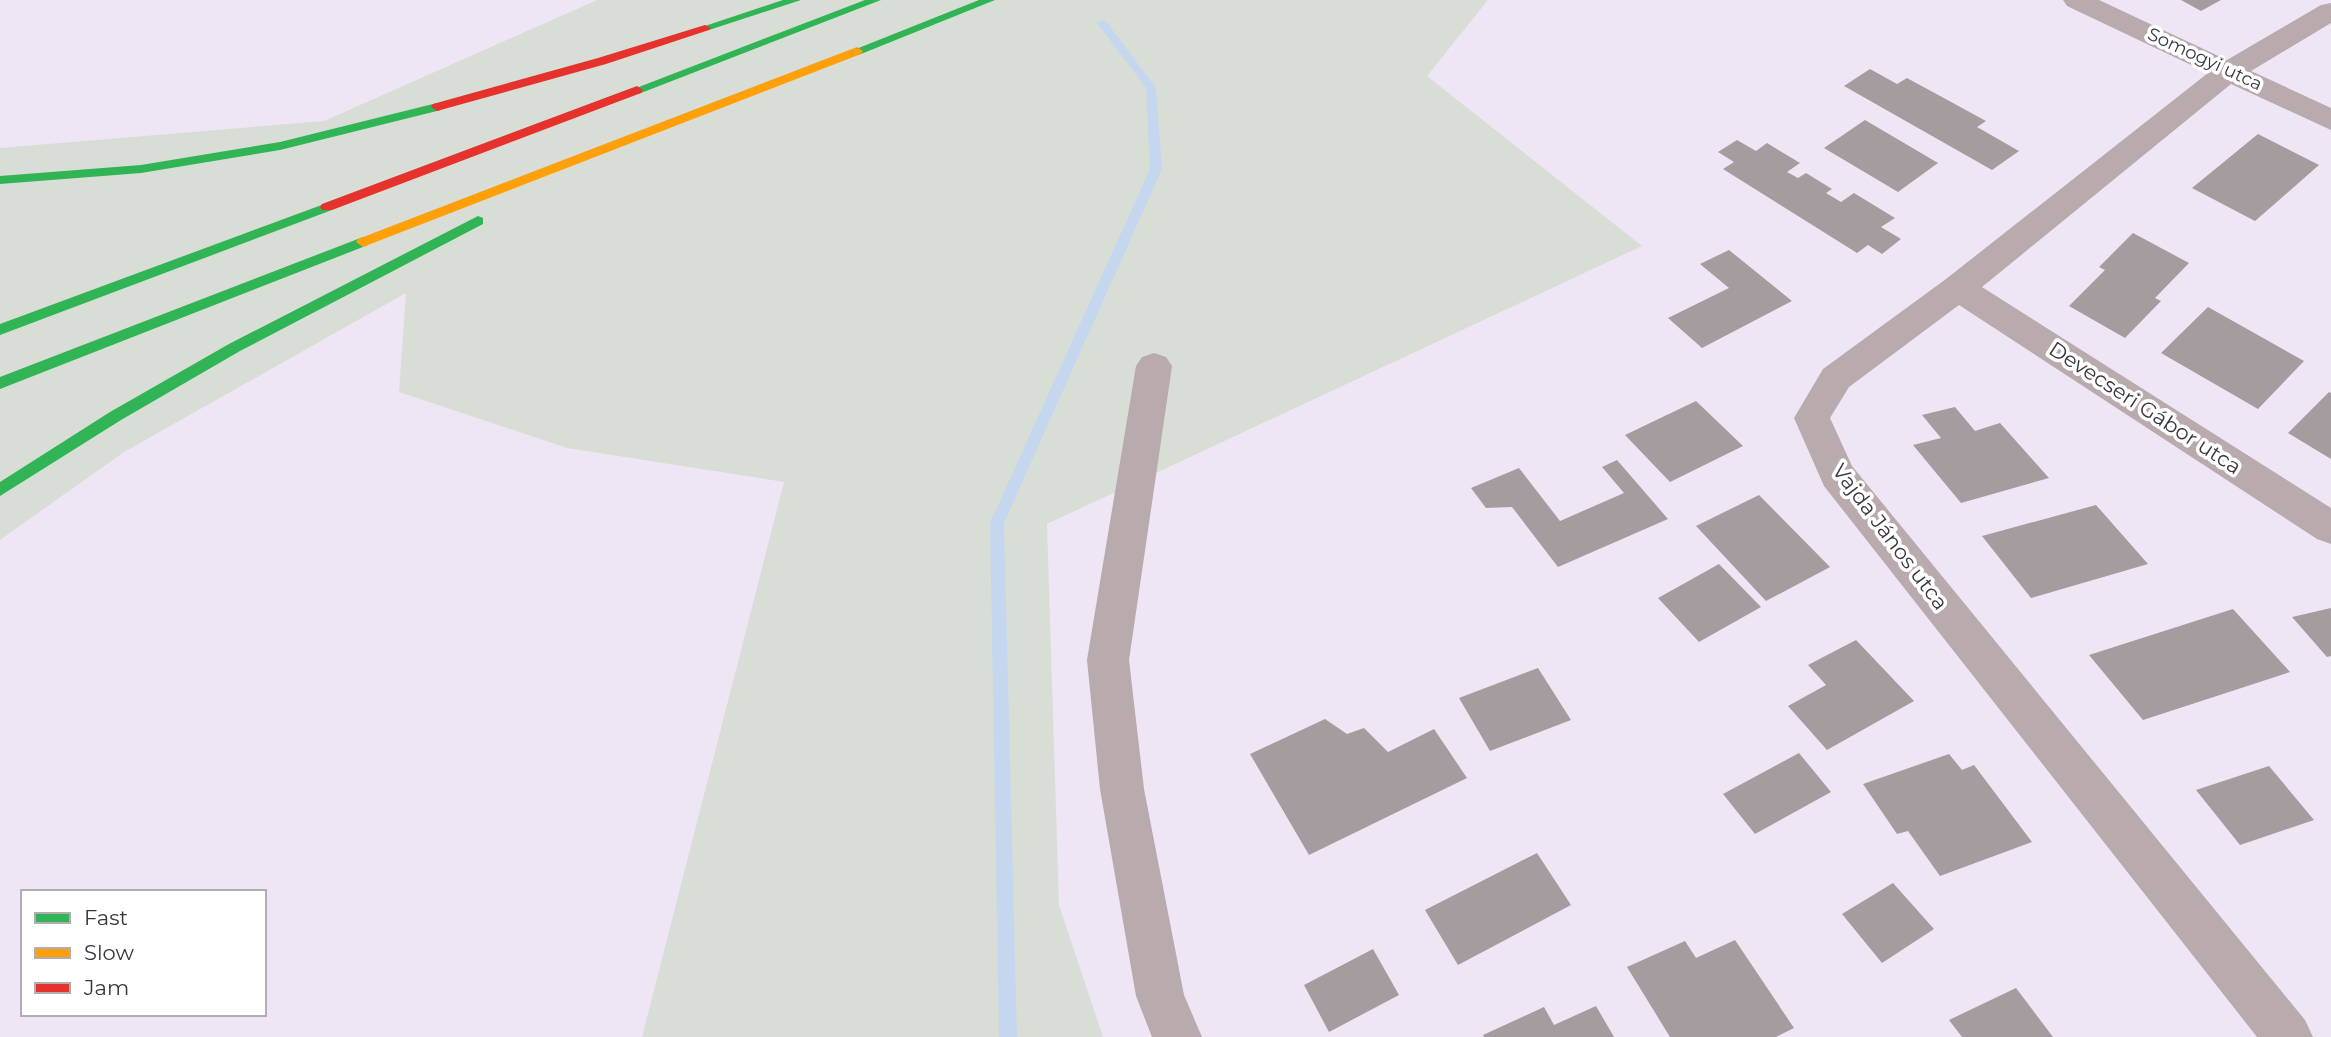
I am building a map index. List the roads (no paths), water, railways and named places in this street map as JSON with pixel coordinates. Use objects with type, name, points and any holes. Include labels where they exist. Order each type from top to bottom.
[{"type":"highway","points":[[0,180],[141,169],[280,146],[452,103],[602,61],[795,0]]},
{"type":"highway","points":[[0,330],[875,0]]},
{"type":"highway","points":[[0,383],[989,0]]},
{"type":"highway","points":[[527,197],[690,116]]},
{"type":"highway","points":[[0,490],[84,433],[314,303],[489,215]]},
{"type":"street","name":"Somogyi utca","points":[[2077,0],[2231,70],[2331,120]]},
{"type":"street","name":"Vajda János utca","points":[[2288,1037],[1837,475],[1812,418],[1836,378],[1958,288],[2231,70],[2331,11]]},
{"type":"street","name":"Devecseri Gábor utca","points":[[1958,288],[2331,528]]},
{"type":"street","points":[[1154,366],[1108,660],[1122,789],[1160,996],[1177,1037]]},
{"type":"waterway","points":[[1008,1037],[997,523],[1156,169],[1151,88],[1102,23]]}]
